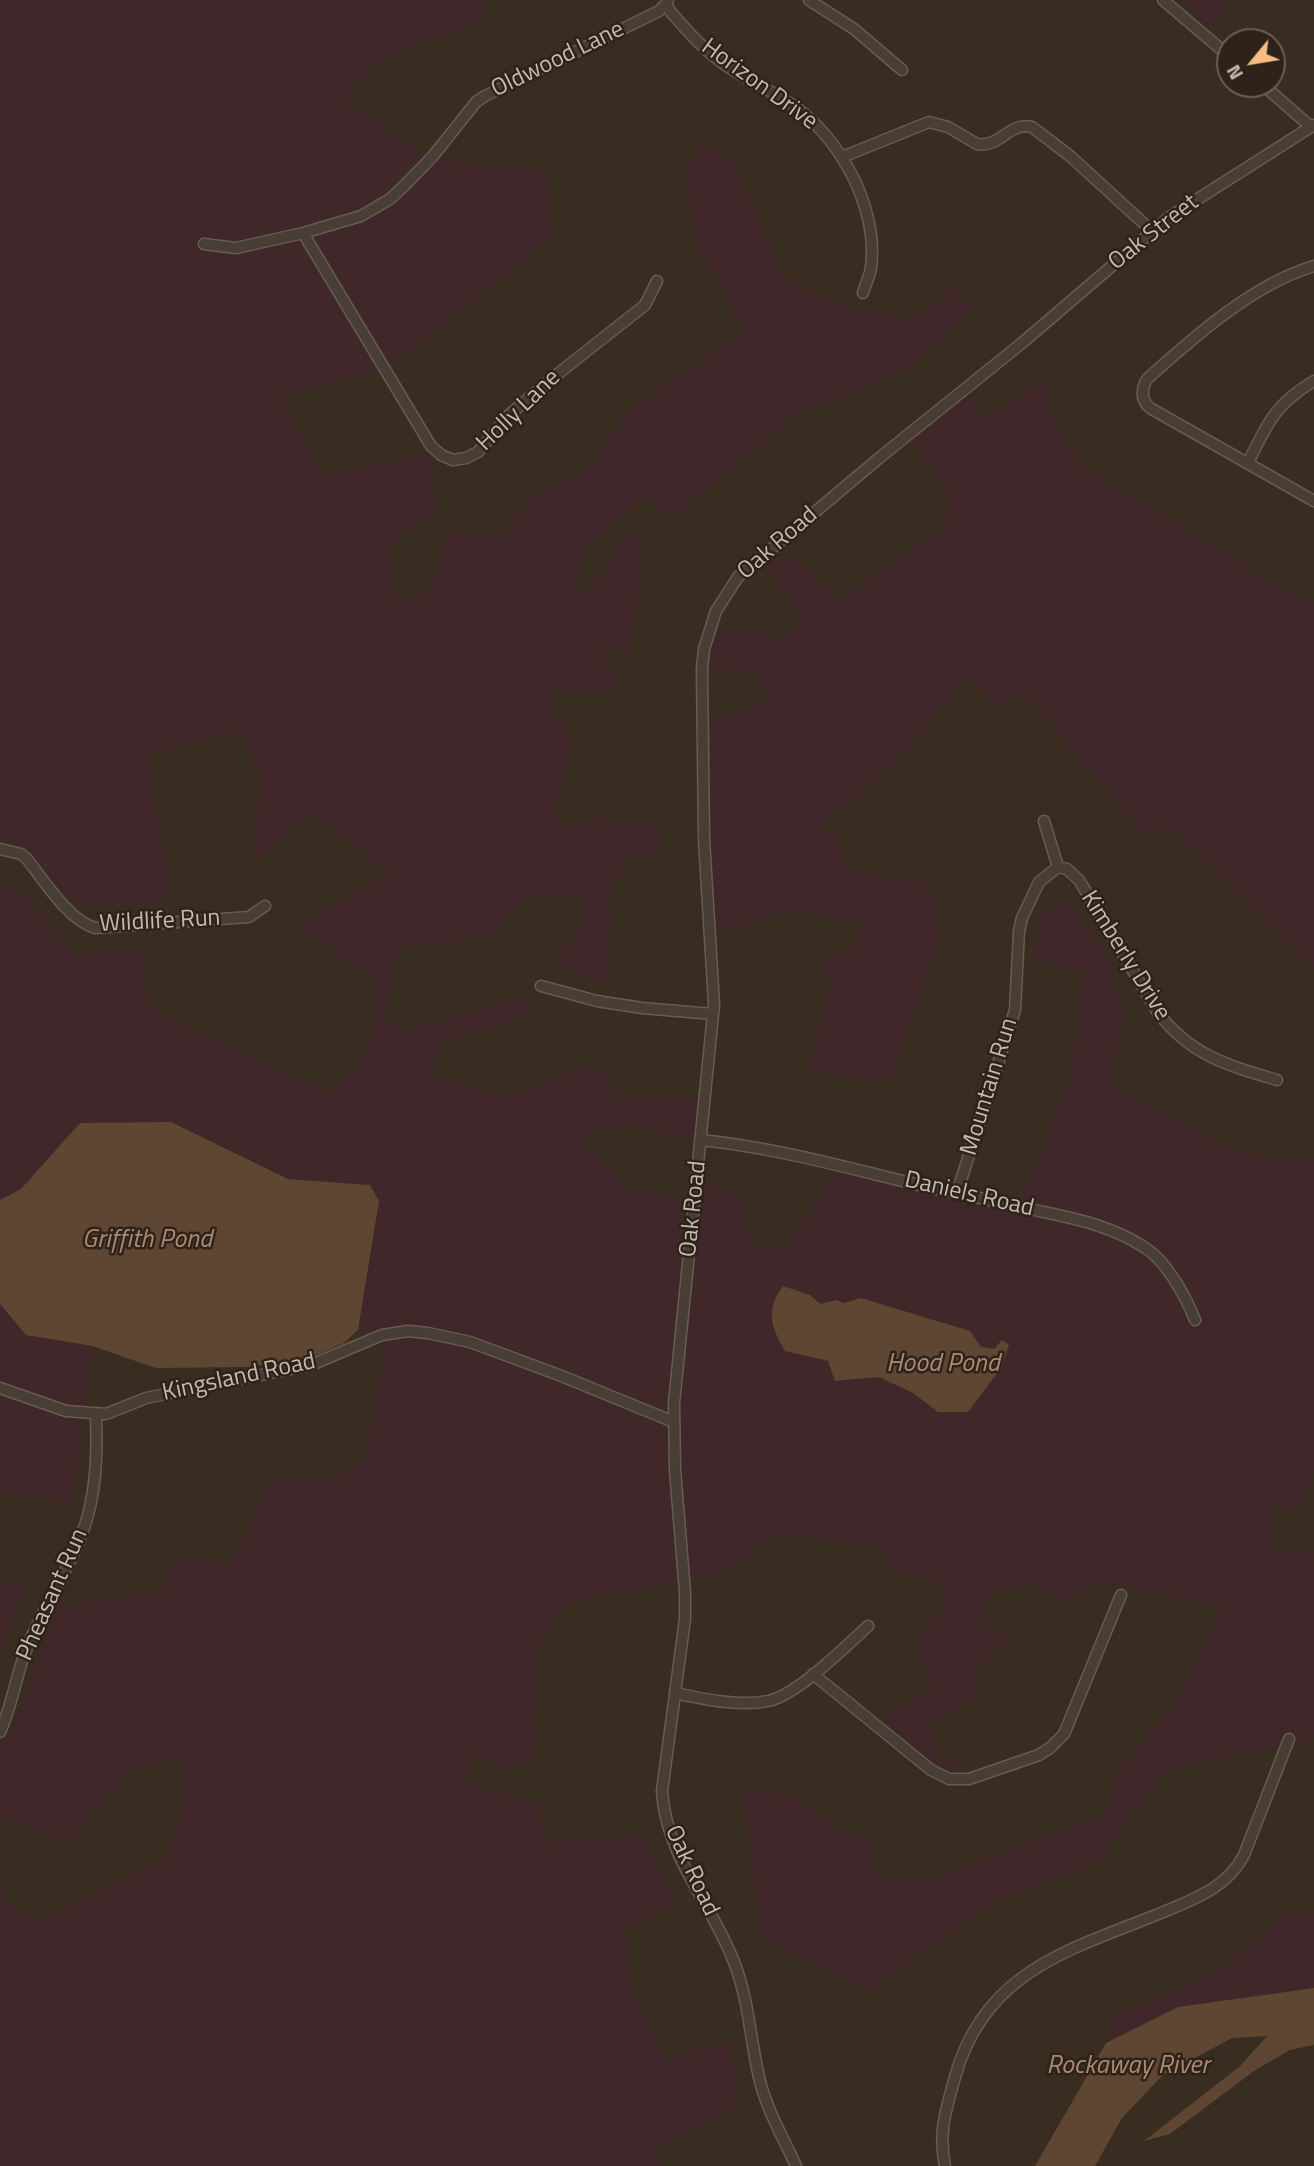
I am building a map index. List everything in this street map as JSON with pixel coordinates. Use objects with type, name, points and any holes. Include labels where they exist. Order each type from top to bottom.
[{"type":"street","points":[[1163,0],[1216,45]]},
{"type":"street","name":"Horizon Drive","points":[[667,2],[688,31],[714,57],[761,88],[789,102],[820,128],[842,157],[860,196],[871,242],[871,268],[863,293]]},
{"type":"street","name":"Oldwood Lane","points":[[204,244],[236,248],[361,216],[390,199],[433,156],[476,102],[659,11],[667,2]]},
{"type":"street","points":[[815,2],[854,29],[902,71]]},
{"type":"street","points":[[1279,98],[1312,126]]},
{"type":"street","points":[[842,157],[922,123],[942,124],[977,144],[984,145],[996,142],[1019,126],[1026,125],[1070,156],[1152,231]]},
{"type":"street","name":"Oak Street","points":[[1005,357],[1152,231],[1196,199],[1312,126]]},
{"type":"street","name":"Holly Lane","points":[[303,233],[431,446],[440,455],[453,460],[466,458],[483,448],[508,416],[526,400],[585,350],[645,305],[657,281]]},
{"type":"street","points":[[1314,266],[1280,279],[1240,304],[1154,372],[1144,384],[1143,398],[1150,408],[1314,501]]},
{"type":"street","name":"Oak Road","points":[[796,2166],[763,2094],[743,1989],[735,1963],[681,1862],[665,1818],[662,1778],[683,1646],[685,1592],[675,1470],[677,1356],[713,1013],[714,979],[704,839],[702,669],[707,639],[716,611],[726,593],[747,568],[1005,357]]},
{"type":"street","points":[[1248,463],[1284,402],[1314,381]]},
{"type":"street","points":[[1044,821],[1058,867]]},
{"type":"street","name":"Wildlife Run","points":[[0,849],[21,854],[26,858],[72,915],[82,924],[95,928],[249,916],[265,906]]},
{"type":"street","name":"Kimberly Drive","points":[[1058,867],[1067,869],[1079,880],[1170,1029],[1208,1057],[1277,1080]]},
{"type":"street","name":"Mountain Run","points":[[957,1193],[1015,1010],[1018,931],[1021,918],[1039,882],[1058,867]]},
{"type":"street","points":[[541,986],[597,1001],[713,1013]]},
{"type":"street","name":"Daniels Road","points":[[700,1140],[859,1169],[1094,1223],[1143,1246],[1153,1254],[1178,1286],[1195,1320]]},
{"type":"street","name":"Kingsland Road","points":[[0,1388],[66,1411],[106,1414],[146,1398],[292,1370],[330,1358],[382,1335],[408,1331],[482,1346],[674,1422]]},
{"type":"street","name":"Pheasant Run","points":[[0,1732],[37,1621],[77,1546],[88,1516],[95,1478],[96,1414]]},
{"type":"street","points":[[813,1674],[931,1770],[950,1779],[970,1779],[1039,1755],[1060,1739],[1101,1648],[1121,1595]]},
{"type":"street","points":[[676,1693],[716,1700],[763,1702],[782,1696],[813,1674],[868,1626]]},
{"type":"street","points":[[945,2166],[941,2145],[945,2115],[960,2061],[974,2031],[991,2006],[1013,1983],[1046,1961],[1188,1902],[1222,1883],[1236,1869],[1244,1855],[1289,1739]]},
{"type":"shaded area","points":[[0,0],[487,0],[478,20],[382,61],[344,99],[428,158],[546,172],[553,236],[391,368],[278,396],[322,475],[429,453],[436,509],[390,545],[392,597],[417,600],[434,582],[448,530],[500,537],[536,492],[581,474],[635,405],[744,332],[692,235],[687,167],[705,143],[731,161],[788,283],[847,308],[916,318],[952,285],[974,307],[901,374],[799,412],[671,520],[645,495],[582,556],[576,582],[586,597],[625,534],[643,533],[632,650],[612,647],[596,653],[616,673],[615,691],[554,690],[552,710],[573,736],[555,810],[556,821],[571,830],[594,817],[609,820],[659,820],[659,854],[632,854],[606,897],[612,905],[606,986],[550,962],[580,931],[583,892],[524,899],[491,936],[398,948],[384,1019],[404,1031],[522,998],[537,1013],[442,1042],[431,1077],[507,1096],[594,1064],[622,1098],[704,1099],[698,1143],[631,1124],[588,1130],[584,1144],[629,1190],[694,1201],[696,1184],[737,1189],[752,1243],[781,1249],[843,1168],[1018,1205],[1068,1086],[1085,973],[1034,959],[1039,917],[1061,896],[1106,952],[1124,1016],[1109,1084],[1236,1153],[1314,1160],[1314,1472],[1301,1509],[1272,1508],[1272,1545],[1314,1555],[1314,1739],[1166,1769],[1096,1863],[993,1902],[868,1992],[761,1940],[743,1791],[792,1795],[844,1833],[871,1840],[876,1875],[919,1882],[1105,1816],[1119,1770],[1176,1703],[1221,1606],[1100,1582],[1068,1603],[1032,1585],[990,1589],[982,1618],[1010,1643],[977,1666],[972,1700],[930,1721],[935,1754],[962,1759],[931,1780],[867,1730],[933,1688],[915,1640],[946,1604],[936,1579],[895,1570],[883,1548],[778,1533],[722,1574],[570,1601],[536,1647],[533,1757],[506,1769],[476,1752],[463,1783],[538,1804],[545,1842],[642,1835],[676,1903],[625,1927],[629,1981],[666,2060],[728,2040],[741,2102],[654,2151],[660,2166],[0,2166],[0,1889],[5,1899],[36,1923],[169,1857],[186,1791],[177,1758],[133,1769],[68,1841],[0,1818],[0,1742],[16,1723],[57,1606],[164,1592],[175,1555],[231,1565],[272,1481],[339,1477],[364,1460],[389,1333],[358,1330],[379,1201],[370,1185],[288,1179],[171,1122],[81,1123],[21,1189],[0,1200],[0,884],[27,898],[77,955],[142,950],[142,994],[160,1015],[331,1093],[370,1048],[373,980],[297,924],[390,874],[311,812],[256,859],[259,772],[239,731],[146,755],[170,884],[151,904],[77,904],[14,839],[0,836]]},
{"type":"shaded area","points":[[1178,0],[1231,0],[1210,27]]},
{"type":"shaded area","points":[[1047,375],[1049,414],[1083,467],[1296,597],[1314,604],[1314,968],[1197,851],[1165,825],[1150,842],[1022,691],[1000,706],[965,678],[902,757],[819,829],[837,834],[848,870],[931,884],[941,935],[891,1080],[807,1072],[830,991],[822,959],[856,949],[861,922],[792,910],[709,936],[706,828],[693,779],[695,729],[770,698],[752,673],[698,664],[698,640],[734,625],[785,639],[804,621],[763,558],[788,554],[839,599],[945,527],[948,488],[905,434],[961,388],[987,420]]},
{"type":"shaded area","points":[[0,1304],[26,1335],[92,1346],[72,1503],[0,1491]]},
{"type":"shaded area","points":[[0,1579],[26,1586],[0,1656]]},
{"type":"shaded area","points":[[1314,1913],[1314,1988],[1178,2007],[1106,2043],[1112,2018],[1230,1964],[1282,1914]]},
{"type":"water","name":"Griffith Pond","points":[[171,1122],[288,1179],[370,1185],[379,1201],[358,1330],[344,1343],[312,1357],[250,1367],[156,1368],[92,1346],[26,1335],[0,1304],[0,1200],[21,1189],[80,1123]]},
{"type":"water","name":"Hood Pond","points":[[783,1286],[810,1295],[820,1304],[837,1300],[844,1303],[861,1298],[970,1331],[981,1347],[994,1349],[1002,1340],[1009,1345],[1001,1368],[968,1412],[938,1412],[913,1393],[879,1377],[835,1381],[828,1361],[785,1351],[772,1319],[774,1303]]},
{"type":"water","name":"Rockaway River","points":[[1314,1988],[1314,2045],[1290,2050],[1254,2071],[1170,2134],[1144,2141],[1239,2067],[1267,2036],[1232,2038],[1163,2075],[1122,2118],[1095,2166],[1035,2166],[1106,2043],[1178,2007]]}]
